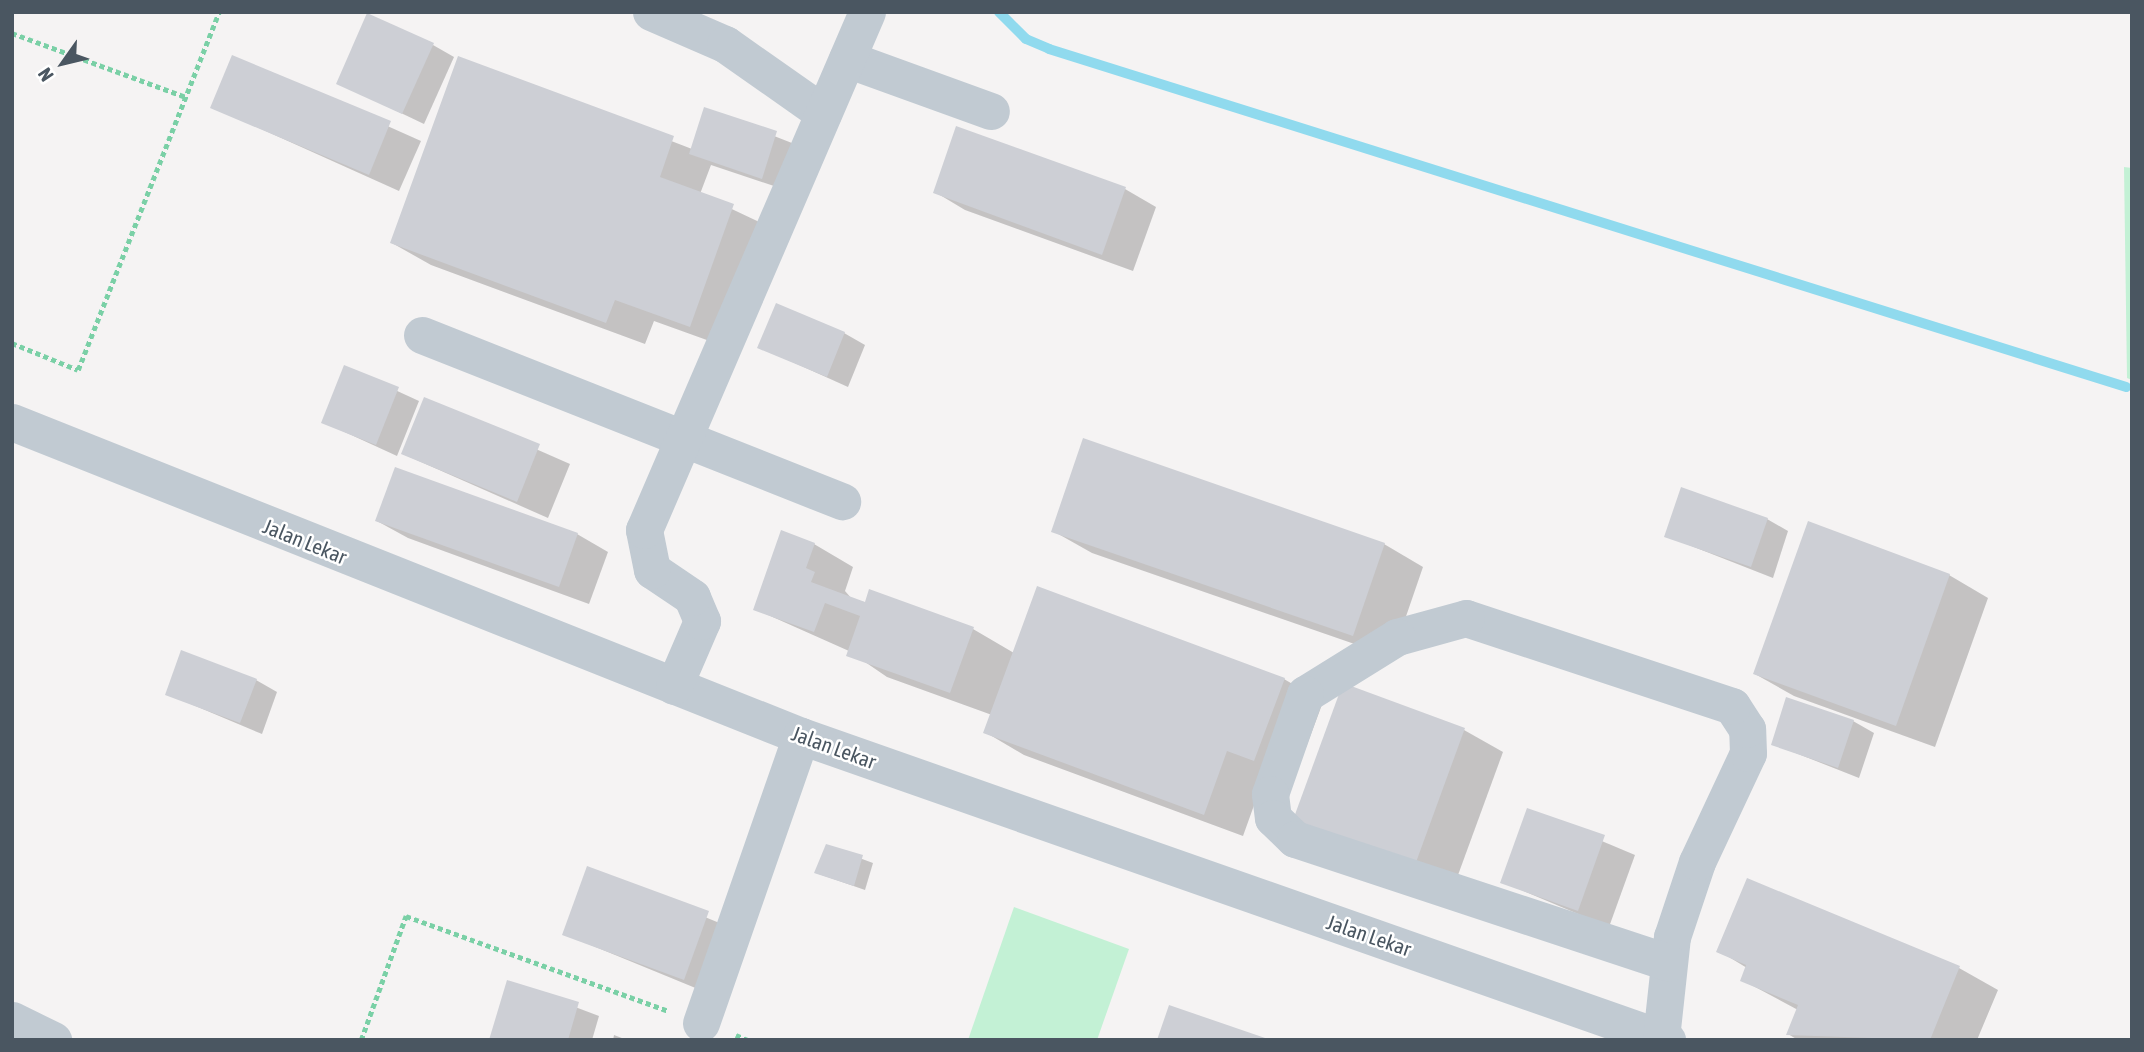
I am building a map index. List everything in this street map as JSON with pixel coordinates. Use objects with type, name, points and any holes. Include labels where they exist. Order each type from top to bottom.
[{"type":"street","points":[[651,12],[725,44],[823,113]]},
{"type":"street","points":[[674,686],[698,640],[700,614],[692,597],[652,570],[643,542],[682,438],[867,12]]},
{"type":"street","points":[[847,59],[991,111]]},
{"type":"street","points":[[422,335],[842,501]]},
{"type":"street","name":"Jalan Lekar","points":[[12,422],[801,736],[1664,1039]]},
{"type":"street","points":[[1664,1039],[1668,962],[1698,862],[1748,753],[1747,729],[1732,706],[1466,618],[1397,637],[1306,694],[1270,794],[1273,817],[1295,839],[1668,962]]},
{"type":"street","points":[[701,1023],[801,736]]},
{"type":"street","points":[[12,1020],[53,1040]]},
{"type":"path","points":[[12,343],[78,370],[219,12]]},
{"type":"path","points":[[12,33],[186,97]]},
{"type":"path","points":[[361,1040],[406,916],[748,1040]]},
{"type":"green space","points":[[2124,167],[2132,168],[2132,380],[2127,378]]},
{"type":"green space","points":[[1014,907],[1129,949],[1097,1040],[968,1040]]},
{"type":"building","points":[[367,13],[434,43],[402,114],[336,84]]},
{"type":"building","points":[[232,55],[391,121],[369,175],[210,108]]},
{"type":"building","points":[[458,56],[674,136],[660,177],[734,204],[690,327],[615,300],[606,323],[390,243]]},
{"type":"building","points":[[704,107],[777,131],[762,179],[689,154]]},
{"type":"building","points":[[956,126],[1126,187],[1102,255],[933,193]]},
{"type":"building","points":[[776,303],[845,332],[827,377],[757,348]]},
{"type":"building","points":[[344,365],[399,387],[376,445],[321,423]]},
{"type":"building","points":[[424,397],[540,444],[517,502],[401,454]]},
{"type":"building","points":[[1083,438],[1385,543],[1353,636],[1051,532]]},
{"type":"building","points":[[395,467],[578,533],[559,587],[375,521]]},
{"type":"building","points":[[1681,487],[1768,518],[1751,567],[1664,537]]},
{"type":"building","points":[[1808,521],[1950,574],[1896,726],[1753,674]]},
{"type":"building","points":[[781,530],[815,543],[806,568],[815,572],[811,582],[865,602],[869,589],[974,627],[950,693],[846,656],[860,616],[825,603],[814,632],[753,610]]},
{"type":"building","points":[[1037,586],[1285,678],[1254,761],[1227,751],[1204,815],[983,733]]},
{"type":"building","points":[[181,650],[257,679],[240,723],[165,695]]},
{"type":"building","points":[[1343,683],[1465,728],[1415,865],[1293,820]]},
{"type":"building","points":[[1786,697],[1854,720],[1838,768],[1771,745]]},
{"type":"building","points":[[1527,808],[1605,835],[1578,911],[1500,883]]},
{"type":"building","points":[[826,844],[863,855],[854,886],[814,873]]},
{"type":"building","points":[[587,866],[709,911],[684,980],[562,935]]},
{"type":"building","points":[[1747,878],[1960,966],[1930,1040],[1786,1035],[1798,1005],[1740,981],[1746,965],[1716,952]]},
{"type":"building","points":[[507,980],[579,1002],[568,1040],[489,1040]]},
{"type":"building","points":[[1169,1005],[1268,1039],[1268,1040],[1157,1040]]},
{"type":"waterway","points":[[999,12],[1026,39],[1049,49],[2126,387]]}]
